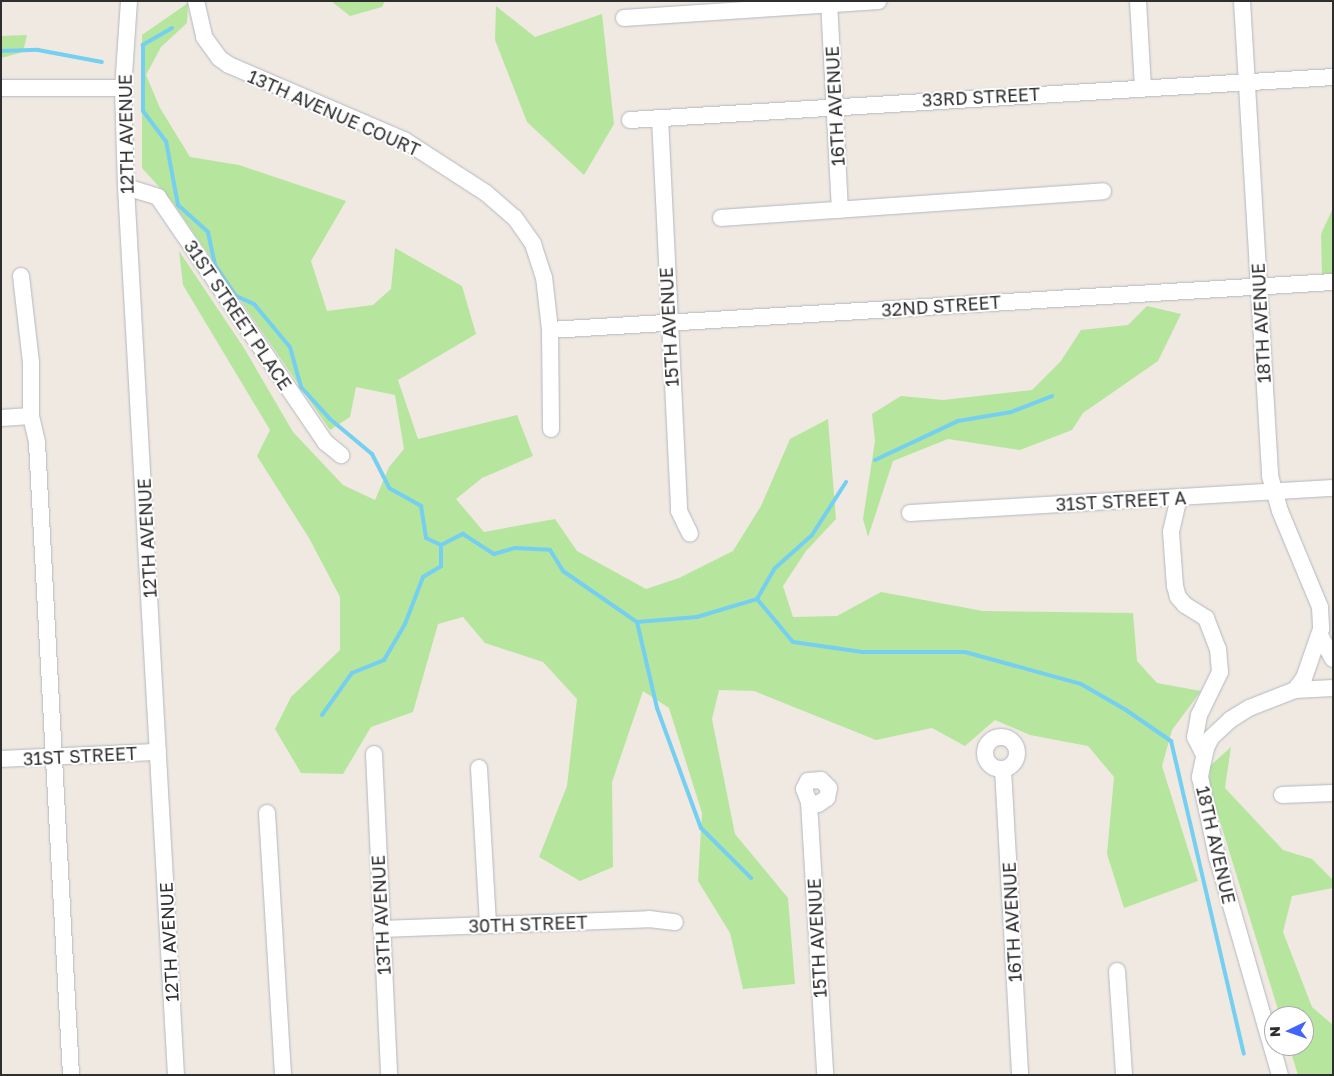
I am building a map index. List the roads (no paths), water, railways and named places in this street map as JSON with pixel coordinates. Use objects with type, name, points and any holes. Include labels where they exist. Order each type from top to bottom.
[{"type":"street","name":"12TH AVENUE","points":[[129,1],[123,88],[126,187],[176,1075]]},
{"type":"street","name":"13TH AVENUE COURT","points":[[196,1],[204,37],[219,58],[229,65],[404,140],[486,193],[516,218],[540,260],[550,330],[550,429]]},
{"type":"street","points":[[624,18],[878,1]]},
{"type":"street","points":[[1138,1],[1143,88]]},
{"type":"street","name":"18TH AVENUE","points":[[1242,1],[1270,476],[1274,491],[1320,607],[1320,635],[1304,678],[1295,690],[1249,708],[1230,720],[1211,738],[1204,755],[1200,777],[1206,815],[1280,1075]]},
{"type":"street","name":"16TH AVENUE","points":[[829,3],[836,106],[840,210]]},
{"type":"street","name":"33RD STREET","points":[[630,120],[1333,77]]},
{"type":"street","points":[[1,88],[123,88]]},
{"type":"street","name":"15TH AVENUE","points":[[660,118],[668,323],[680,511],[690,534]]},
{"type":"street","name":"31ST STREET PLACE","points":[[126,187],[158,197],[325,442],[341,455]]},
{"type":"street","points":[[721,218],[1103,191]]},
{"type":"street","points":[[22,276],[31,362],[31,416],[37,443],[71,1075]]},
{"type":"street","name":"32ND STREET","points":[[550,330],[1333,282]]},
{"type":"street","points":[[1,418],[31,416]]},
{"type":"street","name":"31ST STREET A","points":[[910,513],[1333,488]]},
{"type":"street","points":[[1179,497],[1171,532],[1174,586],[1178,597],[1185,605],[1206,618],[1218,648],[1220,672],[1199,715],[1194,736],[1204,755]]},
{"type":"street","name":"18TH AVENUE","points":[[1320,635],[1333,659]]},
{"type":"street","points":[[1295,690],[1333,688]]},
{"type":"street","name":"31ST STREET","points":[[1,759],[158,752]]},
{"type":"street","name":"13TH AVENUE","points":[[374,754],[389,1075]]},
{"type":"street","points":[[479,768],[488,925]]},
{"type":"street","name":"16TH AVENUE","points":[[1003,768],[1020,1075]]},
{"type":"street","points":[[1282,795],[1333,793]]},
{"type":"street","name":"15TH AVENUE","points":[[810,802],[825,1075]]},
{"type":"street","points":[[267,813],[283,1075]]},
{"type":"street","name":"30TH STREET","points":[[381,929],[649,920],[675,922]]},
{"type":"street","points":[[1117,970],[1124,1075]]},
{"type":"waterway","points":[[172,28],[143,45],[143,111],[166,141],[178,205],[208,232],[215,265],[236,296],[254,304],[290,347],[301,387],[330,419],[372,454],[389,488],[421,506],[426,538],[441,545],[463,534],[494,554],[515,548],[550,550],[563,571],[637,622],[697,617],[757,599],[793,642],[862,652],[965,652],[1081,684],[1126,710],[1171,741],[1244,1054]]},
{"type":"waterway","points":[[1,51],[38,50],[102,62]]},
{"type":"waterway","points":[[875,460],[958,421],[1011,412],[1052,396]]},
{"type":"waterway","points":[[757,599],[774,569],[812,535],[846,482]]},
{"type":"waterway","points":[[322,715],[352,673],[384,660],[405,624],[423,577],[441,566],[441,545]]},
{"type":"waterway","points":[[637,622],[657,708],[701,828],[751,878]]}]
